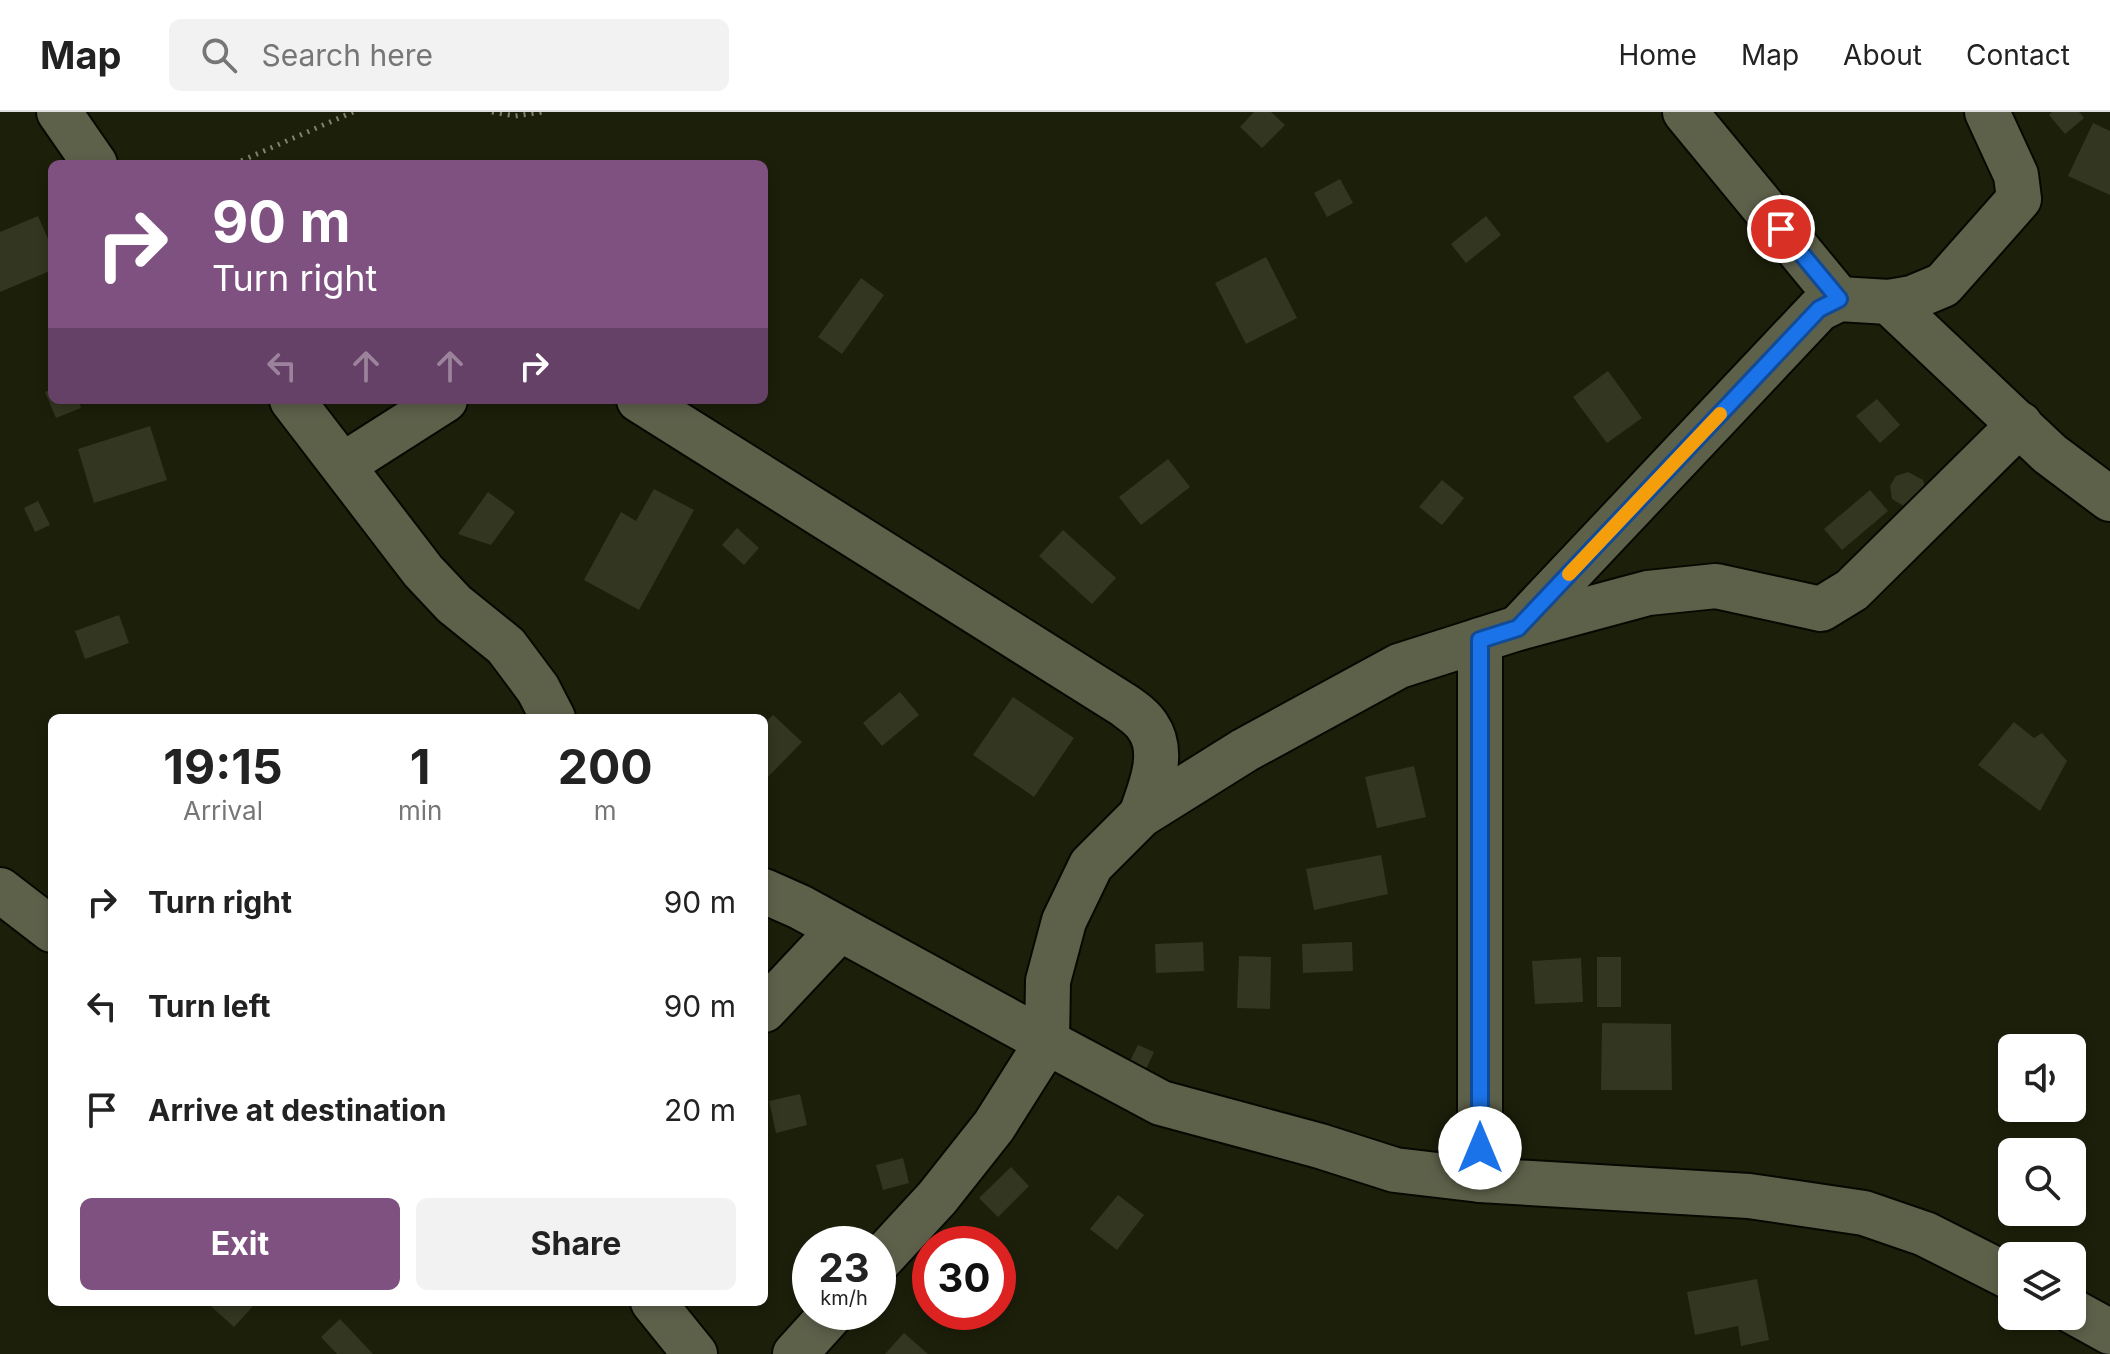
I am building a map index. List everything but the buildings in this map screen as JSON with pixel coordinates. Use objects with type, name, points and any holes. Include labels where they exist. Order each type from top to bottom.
[{"type":"street","points":[[59,112],[92,160]]},
{"type":"street","points":[[1685,112],[1839,299]]},
{"type":"street","points":[[1480,1180],[1499,634],[1819,309],[1839,299],[1889,302],[1912,298],[1943,285],[2019,199],[2016,175],[1987,112]]},
{"type":"street","points":[[1889,302],[2050,454],[2110,499]]},
{"type":"street","points":[[295,404],[423,571],[454,604],[506,646],[538,689],[551,714]]},
{"type":"street","points":[[343,465],[439,404]]},
{"type":"street","points":[[645,404],[1124,705],[1147,725],[1153,736],[1156,769],[1141,815]]},
{"type":"street","points":[[896,1242],[937,1198],[994,1126],[1047,1042],[1048,981],[1064,921],[1091,865],[1141,815],[1245,750],[1399,666],[1499,634],[1648,593],[1716,586],[1821,609],[1852,590],[2020,424]]},
{"type":"street","points":[[0,890],[48,927]]},
{"type":"street","points":[[768,893],[1161,1103],[1320,1146],[1395,1170],[1480,1180],[1749,1196],[1864,1213],[1925,1234],[1998,1271]]},
{"type":"street","points":[[768,1006],[840,929]]},
{"type":"street","points":[[656,1306],[695,1354]]},
{"type":"street","points":[[2086,1319],[2110,1332]]},
{"type":"street","points":[[795,1354],[817,1330]]},
{"type":"path","points":[[243,160],[353,112]]},
{"type":"path","points":[[492,112],[515,116],[543,112]]},
{"type":"slow traffic","points":[[1569,574],[1720,414]]},
{"type":"route","points":[[1480,1148],[1480,640],[1518,628],[1819,309],[1839,299],[1781,229]]}]
